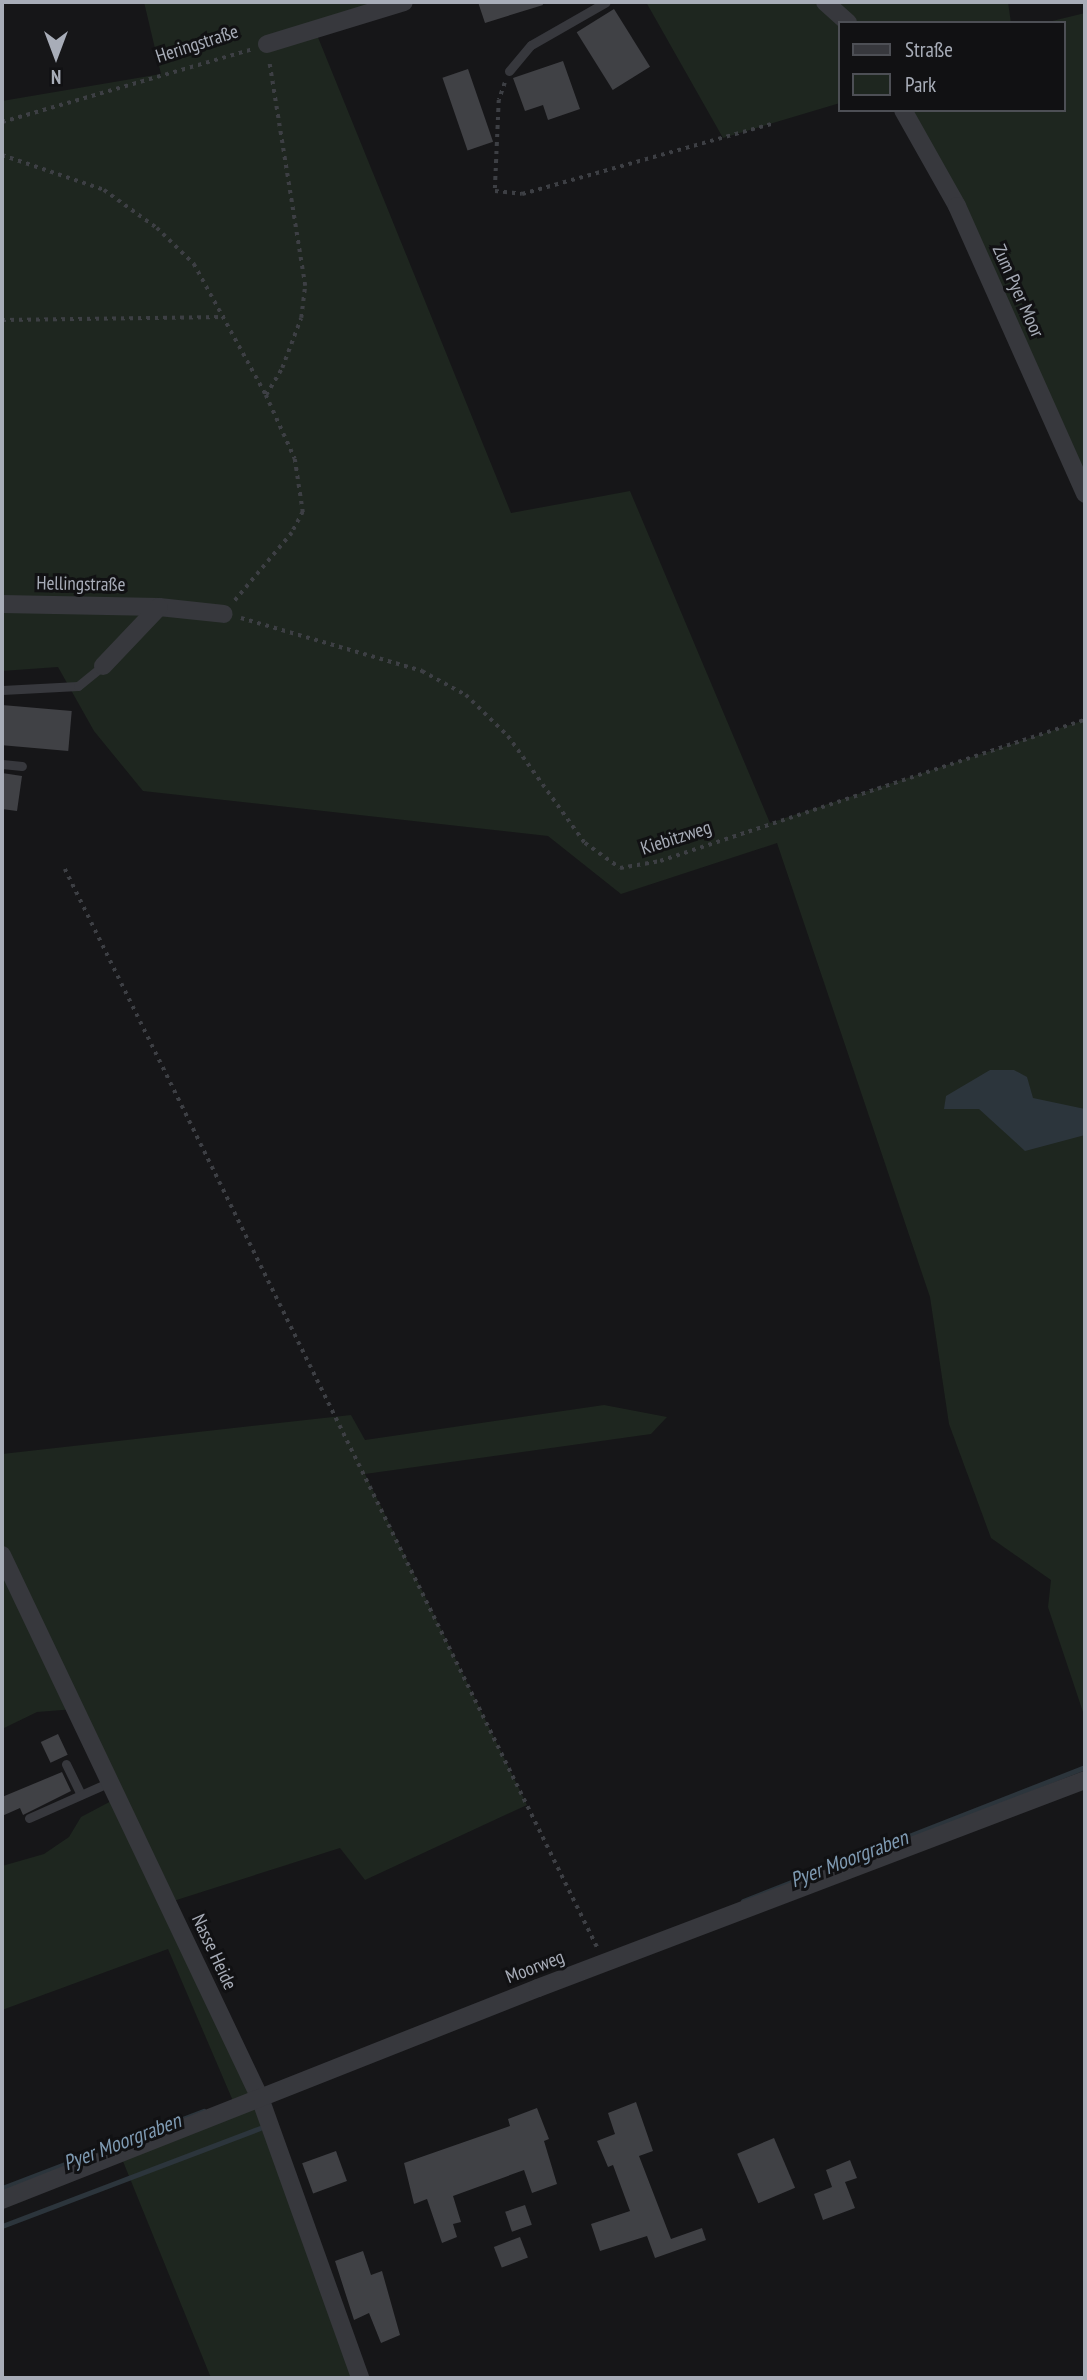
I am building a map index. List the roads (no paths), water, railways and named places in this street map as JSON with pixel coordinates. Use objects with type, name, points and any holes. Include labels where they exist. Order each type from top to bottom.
[{"type":"street","name":"Heringstraße","points":[[267,44],[404,2]]},
{"type":"street","points":[[825,2],[846,21]]},
{"type":"street","name":"Zum Pyer Moor","points":[[904,112],[957,206],[1085,494]]},
{"type":"street","name":"Hellingstraße","points":[[2,604],[159,607],[224,614]]},
{"type":"street","points":[[103,666],[159,607]]},
{"type":"street","name":"Nasse Heide","points":[[2,1555],[260,2098],[360,2378]]},
{"type":"street","name":"Moorweg","points":[[2,2200],[605,1963],[1085,1780]]},
{"type":"lane","points":[[509,71],[531,45],[606,2]]},
{"type":"lane","points":[[2,690],[78,686],[103,666]]},
{"type":"lane","points":[[2,764],[22,766]]},
{"type":"lane","points":[[66,1764],[81,1795]]},
{"type":"lane","points":[[29,1818],[110,1782]]},
{"type":"waterway","name":"Pyer Moorgraben","points":[[743,1901],[1085,1767]]},
{"type":"waterway","name":"Pyer Moorgraben","points":[[2,2188],[204,2111]]},
{"type":"waterway","points":[[2,2226],[260,2128]]}]
